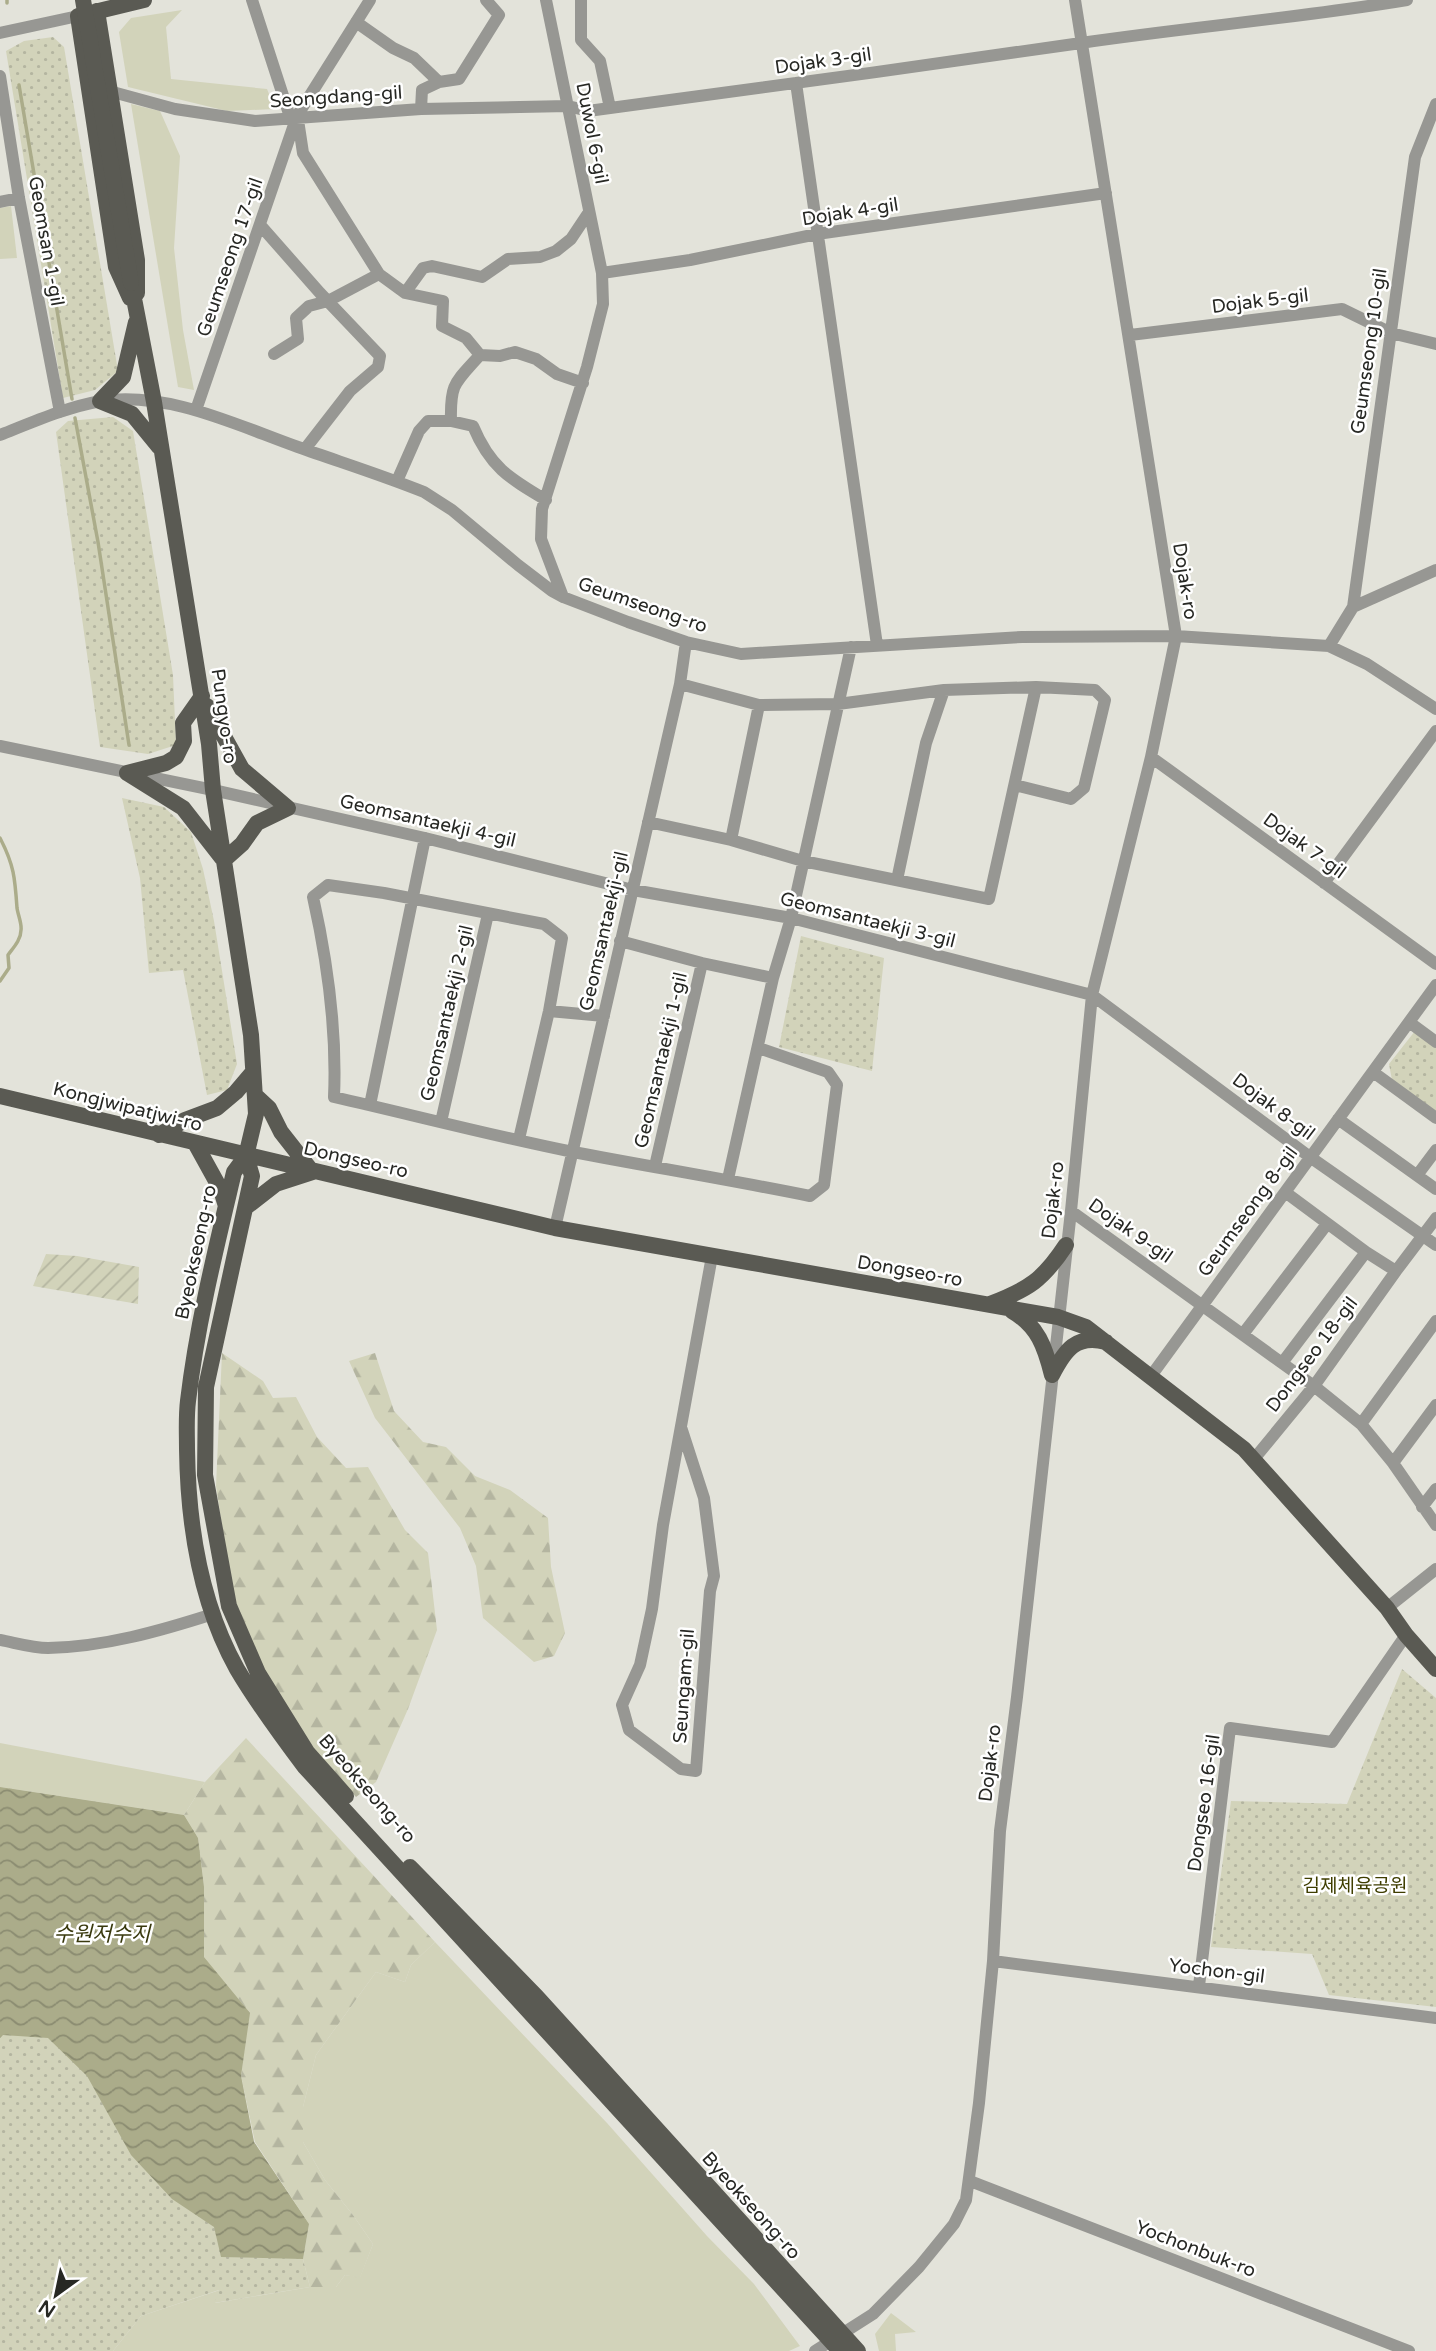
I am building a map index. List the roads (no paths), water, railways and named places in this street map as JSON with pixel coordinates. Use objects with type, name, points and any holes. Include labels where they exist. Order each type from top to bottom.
[{"type":"main road","name":"Pungyo-ro","points":[[83,0],[154,402],[202,696],[213,790],[251,1035],[256,1114],[246,1156]]},
{"type":"main road","points":[[137,315],[116,267],[78,16],[144,0]]},
{"type":"main road","points":[[97,11],[137,260],[137,315],[121,382],[100,401],[132,414],[160,449]]},
{"type":"main road","points":[[202,696],[242,769],[288,808],[257,824],[242,844],[224,860],[183,808],[127,774],[166,763],[176,757],[184,741],[183,723],[202,696]]},
{"type":"main road","points":[[159,1135],[185,1120],[217,1108],[236,1092],[253,1072]]},
{"type":"main road","points":[[245,1208],[276,1184],[314,1170],[281,1132],[269,1108],[255,1095]]},
{"type":"main road","name":"Kongjwipatjwi-ro","points":[[0,1096],[246,1156]]},
{"type":"main road","points":[[195,1143],[221,1190],[226,1206]]},
{"type":"main road","name":"Dongseo-ro","points":[[246,1156],[555,1228],[1058,1317],[1086,1327],[1254,1459],[1387,1608],[1406,1635],[1436,1668]]},
{"type":"main road","name":"Byeokseong-ro","points":[[246,1156],[233,1172],[203,1306],[187,1404],[188,1494],[198,1559],[213,1614],[236,1667],[303,1766],[837,2343],[858,2351]]},
{"type":"main road","name":"Byeokseong-ro","points":[[246,1156],[252,1176],[206,1387],[205,1475],[229,1605],[258,1673],[307,1752],[383,1839],[537,1997],[837,2343]]},
{"type":"main road","points":[[988,1304],[1011,1296],[1038,1281],[1052,1267],[1066,1245]]},
{"type":"main road","points":[[1006,1308],[1025,1319],[1036,1331],[1045,1346],[1052,1375]]},
{"type":"main road","points":[[1052,1375],[1066,1351],[1076,1343],[1096,1339],[1108,1343]]},
{"type":"street","points":[[252,0],[294,117],[303,153],[379,274],[405,293],[443,301],[442,326],[466,338],[480,355],[500,356],[515,352],[536,359],[557,374],[583,383]]},
{"type":"street","name":"Geumseong 17-gil","points":[[195,410],[261,226],[294,117],[370,0]]},
{"type":"street","points":[[421,108],[422,90],[439,82],[459,79],[499,15],[486,0]]},
{"type":"street","name":"Duwol 6-gil","points":[[546,0],[601,273],[603,304],[583,383],[542,509],[541,539],[563,597]]},
{"type":"street","points":[[581,0],[581,40],[600,61],[610,108]]},
{"type":"street","name":"Dojak-ro","points":[[815,2351],[837,2343],[873,2314],[919,2267],[954,2224],[966,2200],[970,2181],[993,1961],[1000,1831],[1071,1211],[1092,995],[1151,757],[1176,636],[1075,0]]},
{"type":"street","name":"Dojak 3-gil","points":[[568,106],[588,111],[1082,43],[1336,12],[1407,0]]},
{"type":"street","points":[[0,33],[78,16]]},
{"type":"street","points":[[356,22],[393,48],[414,58],[439,82]]},
{"type":"street","name":"Geomsan 1-gil","points":[[0,76],[19,198],[60,412]]},
{"type":"street","points":[[796,83],[877,645]]},
{"type":"street","name":"Seongdang-gil","points":[[109,91],[175,109],[255,121],[421,108],[568,106]]},
{"type":"street","name":"Geumseong 10-gil","points":[[1329,646],[1353,607],[1415,157],[1436,104]]},
{"type":"street","name":"Dojak 4-gil","points":[[601,273],[690,260],[817,234],[1106,193]]},
{"type":"street","points":[[0,202],[19,198]]},
{"type":"street","points":[[405,293],[424,268],[432,266],[482,277],[508,259],[540,257],[556,251],[570,239],[589,212]]},
{"type":"street","points":[[261,226],[380,356],[378,367],[350,391],[305,449]]},
{"type":"street","points":[[274,354],[298,339],[296,318],[309,306],[328,301],[379,274]]},
{"type":"street","name":"Dojak 5-gil","points":[[1130,335],[1342,309],[1391,333],[1436,344]]},
{"type":"street","points":[[451,421],[450,396],[456,382],[480,355]]},
{"type":"street","name":"Geumseong-ro","points":[[0,435],[60,412],[100,401],[154,402],[195,410],[424,492],[452,510],[518,565],[563,597],[686,642],[741,654],[1022,637],[1176,636],[1329,646],[1367,664],[1436,709]]},
{"type":"street","points":[[397,481],[419,431],[428,421],[451,421],[473,426],[480,442],[501,472],[546,500]]},
{"type":"street","points":[[1353,607],[1436,570]]},
{"type":"street","name":"Geomsantaekji-gil","points":[[555,1228],[680,684],[686,642]]},
{"type":"street","points":[[728,1179],[773,978],[791,918],[851,647]]},
{"type":"street","points":[[680,684],[759,705],[838,704],[944,691],[1036,687],[1095,691],[1105,700],[1084,788],[1071,799],[1015,785]]},
{"type":"street","points":[[648,822],[731,840],[803,861],[989,899],[1036,687]]},
{"type":"street","points":[[897,880],[926,743],[944,691]]},
{"type":"street","points":[[731,840],[759,705]]},
{"type":"street","points":[[1324,883],[1436,731]]},
{"type":"street","name":"Geomsantaekji 4-gil","points":[[0,746],[425,838],[633,890]]},
{"type":"street","name":"Dojak 7-gil","points":[[1151,757],[1436,964]]},
{"type":"street","points":[[370,1105],[425,838]]},
{"type":"street","name":"Geomsantaekji 2-gil","points":[[519,1139],[549,1011],[562,938],[544,924],[328,884],[313,897],[327,959],[336,1059],[334,1097],[571,1151]]},
{"type":"street","name":"Geomsantaekji 3-gil","points":[[633,890],[791,918],[1092,995]]},
{"type":"street","name":"Geomsantaekji 2-gil","points":[[441,1122],[488,914]]},
{"type":"street","name":"Geomsantaekji 1-gil","points":[[620,941],[702,963],[773,978]]},
{"type":"street","name":"Geomsantaekji 1-gil","points":[[656,1166],[702,963]]},
{"type":"street","name":"Geumseong 8-gil","points":[[1202,1305],[1436,985]]},
{"type":"street","name":"Dojak 8-gil","points":[[1092,995],[1310,1157],[1436,1245]]},
{"type":"street","points":[[549,1011],[604,1016]]},
{"type":"street","points":[[1409,1022],[1436,1042]]},
{"type":"street","name":"Geomsantaekji 1-gil","points":[[571,1151],[810,1196],[824,1185],[837,1085],[828,1072],[759,1048]]},
{"type":"street","points":[[1373,1072],[1436,1118]]},
{"type":"street","points":[[1338,1119],[1436,1189]]},
{"type":"street","points":[[1418,1174],[1436,1150]]},
{"type":"street","points":[[1285,1192],[1396,1271]]},
{"type":"street","name":"Dojak 9-gil","points":[[1071,1211],[1314,1386],[1361,1424],[1393,1463],[1436,1525]]},
{"type":"street","points":[[1423,1236],[1436,1219]]},
{"type":"street","points":[[1243,1334],[1327,1224]]},
{"type":"street","name":"Dongseo 18-gil","points":[[1254,1459],[1314,1386],[1423,1236]]},
{"type":"street","points":[[1282,1363],[1366,1252]]},
{"type":"street","name":"Seungam-gil","points":[[681,1427],[704,1498],[714,1576],[710,1591],[696,1771],[681,1769],[629,1730],[622,1705],[640,1665],[652,1609],[663,1525],[712,1256]]},
{"type":"street","points":[[1151,1376],[1202,1305]]},
{"type":"street","points":[[1361,1424],[1436,1321]]},
{"type":"street","points":[[1393,1463],[1436,1405]]},
{"type":"street","points":[[1422,1507],[1436,1489]]},
{"type":"street","points":[[1387,1608],[1436,1569]]},
{"type":"street","points":[[0,1640],[46,1648],[91,1645],[183,1624],[213,1614]]},
{"type":"street","name":"Dongseo 16-gil","points":[[1199,1986],[1230,1728],[1332,1742],[1406,1635]]},
{"type":"street","name":"Yochon-gil","points":[[993,1961],[1436,2018]]},
{"type":"street","name":"Yochonbuk-ro","points":[[970,2181],[1409,2351]]},
{"type":"water","name":"수원저수지","points":[[0,1787],[184,1815],[198,1838],[204,1887],[204,1957],[250,2013],[241,2076],[254,2142],[309,2224],[303,2259],[221,2257],[214,2227],[172,2199],[131,2155],[87,2076],[48,2038],[3,2035],[0,2038]]},
{"type":"waterway","points":[[19,85],[72,399]]},
{"type":"waterway","points":[[75,418],[98,542],[129,745]]},
{"type":"waterway","points":[[0,838],[13,872],[21,928],[21,934],[8,955],[9,968],[0,981]]},
{"type":"park label","name":"김제체육공원","points":[[1355,1885]]}]
